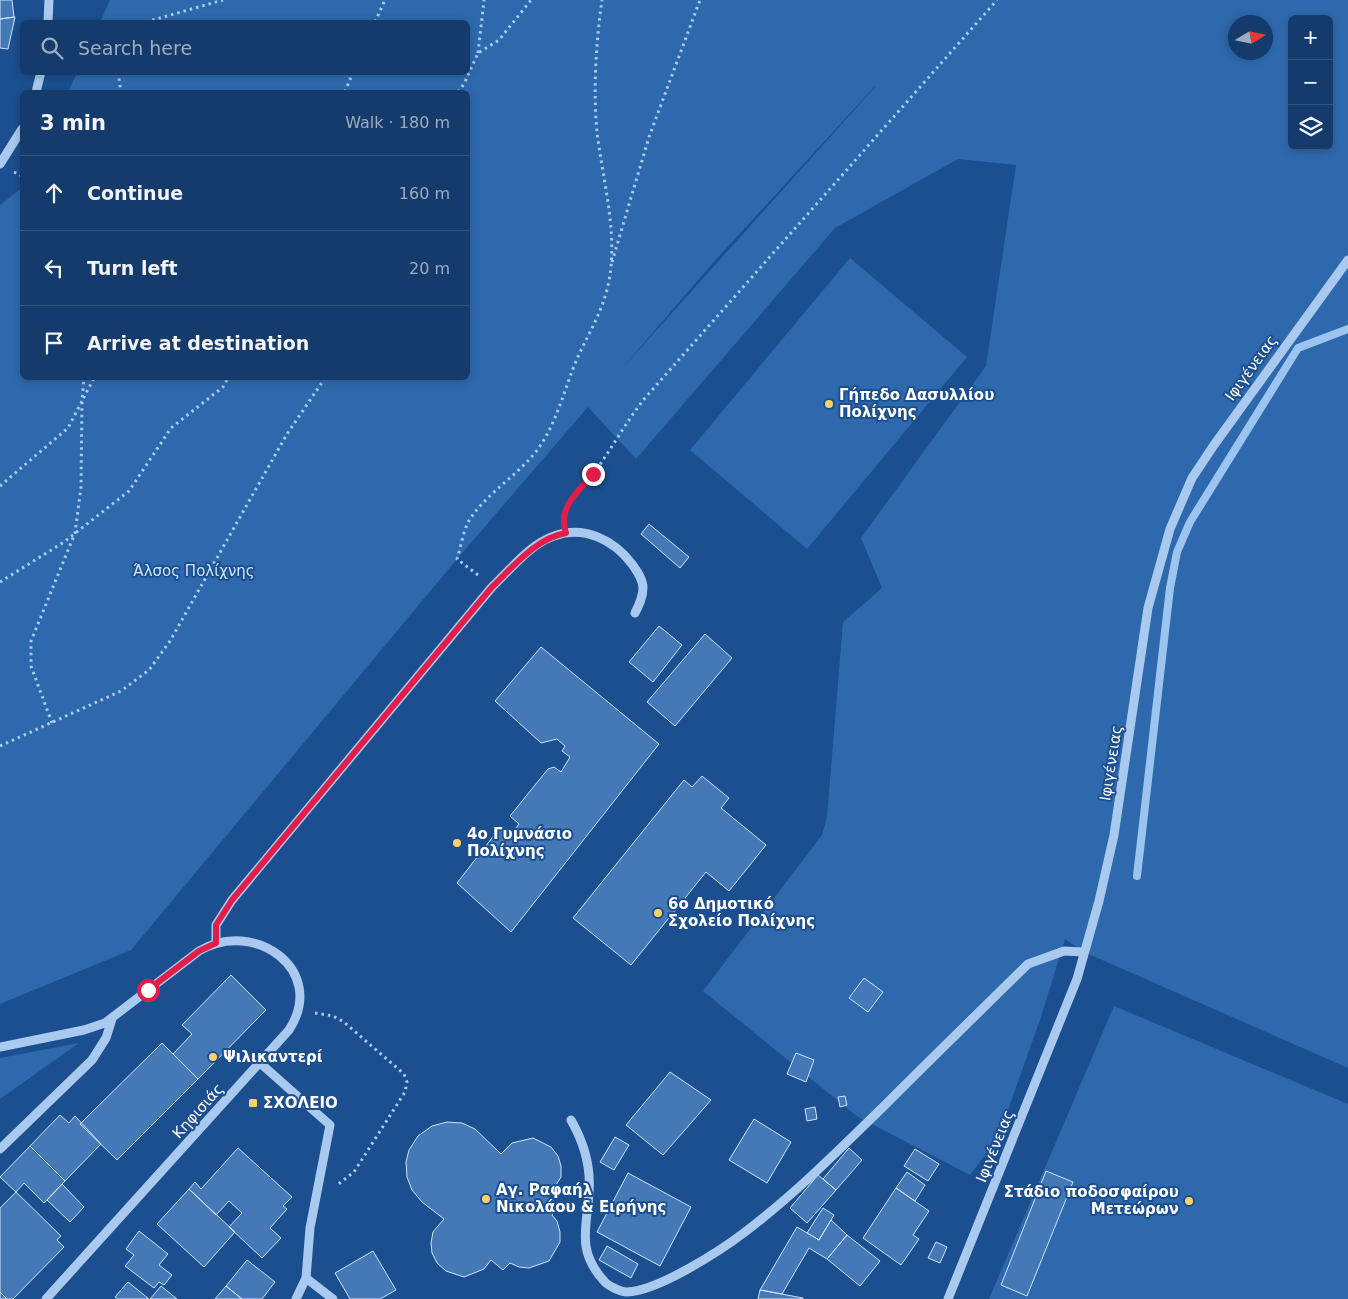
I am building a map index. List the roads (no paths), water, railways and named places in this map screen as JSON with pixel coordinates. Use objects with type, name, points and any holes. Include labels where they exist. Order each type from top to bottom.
[{"type":"street","points":[[48,20],[49,0]]},
{"type":"street","points":[[36,90],[40,75]]},
{"type":"street","points":[[0,164],[20,132]]},
{"type":"street","name":"Ιφιγένειας","points":[[948,1299],[1077,979],[1099,902],[1114,835],[1148,608],[1176,511],[1192,478],[1235,414],[1348,260]]},
{"type":"street","points":[[0,1047],[84,1030],[112,1019],[199,951],[216,943],[216,925],[232,900],[492,587],[534,548],[552,536],[566,533],[582,533],[597,536],[617,548],[628,559],[642,582],[642,596],[635,613]]},
{"type":"street","name":"Κηφισιάς","points":[[46,1299],[260,1063],[289,1030],[300,1010],[300,990],[296,980],[286,963],[273,950],[251,942],[216,943]]},
{"type":"street","points":[[571,1120],[582,1140],[587,1164],[590,1191],[584,1227],[588,1258],[605,1283],[625,1292],[642,1290],[681,1273],[751,1227],[841,1148],[1028,964],[1064,951],[1084,952]]},
{"type":"street","points":[[0,1149],[92,1060],[101,1048],[112,1019]]},
{"type":"street","points":[[260,1063],[330,1125],[310,1228],[306,1278],[296,1299]]},
{"type":"street","points":[[306,1278],[333,1299]]},
{"type":"waterway","points":[[1137,876],[1170,588],[1177,552],[1190,522],[1298,348],[1348,329]]},
{"type":"place","name":"Γήπεδο Δασυλλίου Πολίχνης","points":[[829,404]]},
{"type":"place","name":"4ο Γυμνάσιο Πολίχνης","points":[[457,843]]},
{"type":"place","name":"6ο Δημοτικό Σχολείο Πολίχνης","points":[[658,913]]},
{"type":"place","name":"Ψιλικαντερί","points":[[213,1057]]},
{"type":"place","name":"ΣΧΟΛΕΙΟ","points":[[253,1103]]},
{"type":"place","name":"Αγ. Ραφαήλ Νικολάου & Ειρήνης","points":[[486,1199]]},
{"type":"place","name":"Στάδιο ποδοσφαίρου Μετεώρων","points":[[1189,1201]]},
{"type":"park label","name":"Άλσος Πολίχνης","points":[[194,571]]}]
